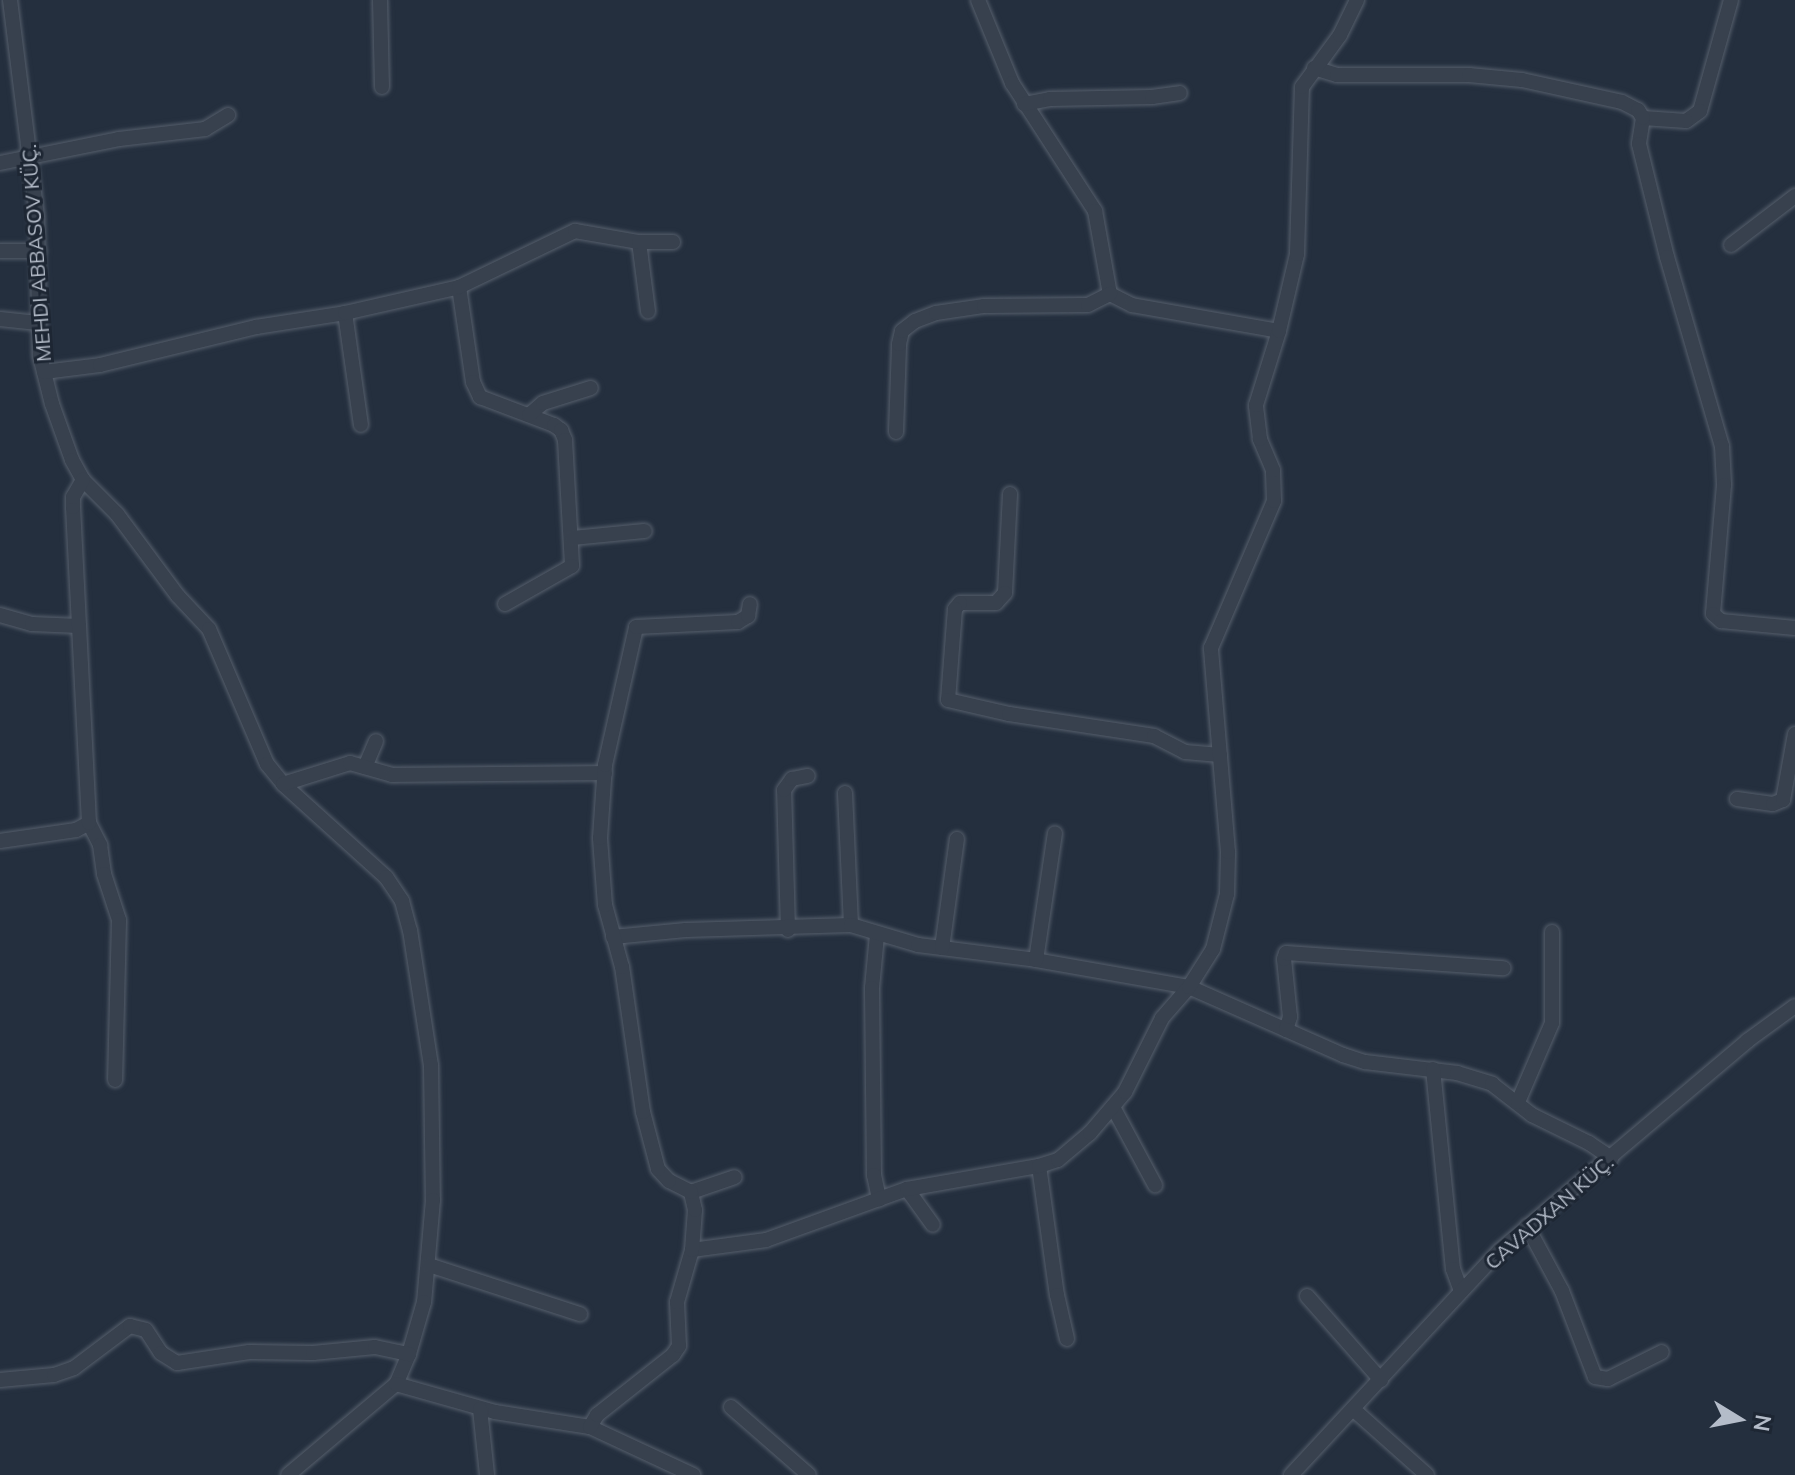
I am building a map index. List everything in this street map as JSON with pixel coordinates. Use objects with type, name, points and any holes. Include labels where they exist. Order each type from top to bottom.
[{"type":"street","name":"MEHDI ABBASOV KÜÇ.","points":[[10,0],[39,251],[38,323],[44,372],[60,430],[83,480],[117,514],[178,596],[209,629],[259,750],[283,784],[379,870],[396,891],[407,915],[431,1065],[433,1174],[429,1265],[422,1310],[396,1384]]},
{"type":"street","points":[[380,0],[382,87]]},
{"type":"street","points":[[978,0],[1006,71],[1024,104],[1095,211],[1110,294]]},
{"type":"street","points":[[692,1250],[766,1240],[907,1189],[1058,1160],[1074,1148],[1113,1107],[1137,1072],[1162,1018],[1189,987],[1213,949],[1227,894],[1228,852],[1211,648],[1274,501],[1274,476],[1260,439],[1256,405],[1279,331],[1297,254],[1300,96],[1307,76],[1340,35],[1357,0]]},
{"type":"street","points":[[1643,118],[1686,121],[1700,111],[1731,0]]},
{"type":"street","points":[[1314,68],[1337,75],[1469,75],[1522,80],[1622,102],[1638,110],[1643,118],[1639,144],[1667,257],[1722,446],[1724,485],[1713,614],[1721,621],[1795,628]]},
{"type":"street","points":[[1024,104],[1050,99],[1152,97],[1180,93]]},
{"type":"street","points":[[0,163],[119,139],[205,129],[228,115]]},
{"type":"street","points":[[1731,245],[1795,196]]},
{"type":"street","points":[[44,372],[100,365],[256,327],[345,313],[459,287],[575,231],[639,242],[673,242]]},
{"type":"street","points":[[639,242],[648,311]]},
{"type":"street","points":[[0,251],[39,251]]},
{"type":"street","points":[[459,287],[476,389],[480,397],[561,430],[565,440],[574,561],[568,571],[505,604]]},
{"type":"street","points":[[1110,294],[1132,305],[1279,331]]},
{"type":"street","points":[[896,432],[899,344],[902,331],[915,321],[936,313],[984,306],[1088,305],[1110,294]]},
{"type":"street","points":[[345,313],[361,425]]},
{"type":"street","points":[[0,319],[38,323]]},
{"type":"street","points":[[529,415],[543,403],[591,388]]},
{"type":"street","points":[[83,480],[73,497],[73,507],[89,823],[100,845],[104,874],[119,920],[115,1080]]},
{"type":"street","points":[[1010,494],[1005,593],[996,603],[960,603],[955,609],[948,700],[1009,714],[1154,736],[1185,752],[1220,755]]},
{"type":"street","points":[[572,538],[645,531]]},
{"type":"street","points":[[735,1177],[691,1192],[669,1181],[658,1169],[643,1112],[622,967],[605,905],[601,866],[605,773],[636,627],[738,622],[748,616],[750,604]]},
{"type":"street","points":[[0,615],[32,624],[79,626]]},
{"type":"street","points":[[1737,799],[1773,804],[1783,800],[1795,734]]},
{"type":"street","points":[[365,767],[376,741]]},
{"type":"street","points":[[283,784],[329,767],[350,763],[392,775],[605,773]]},
{"type":"street","points":[[788,930],[784,790],[792,779],[808,776]]},
{"type":"street","points":[[845,793],[851,925]]},
{"type":"street","points":[[0,841],[76,830],[89,823]]},
{"type":"street","points":[[1036,960],[1055,833]]},
{"type":"street","points":[[942,948],[957,839]]},
{"type":"street","points":[[613,937],[686,930],[788,930],[851,925],[877,935],[942,948],[1036,960],[1189,987],[1365,1062],[1433,1069],[1492,1084],[1543,1121],[1589,1143],[1611,1158]]},
{"type":"street","points":[[1518,1102],[1552,1023],[1552,932]]},
{"type":"street","points":[[877,935],[872,988],[874,1175],[879,1199]]},
{"type":"street","points":[[1286,1030],[1290,1017],[1286,953],[1503,968]]},
{"type":"street","name":"CAVADXAN KÜÇ.","points":[[1291,1475],[1461,1291],[1527,1226],[1747,1041],[1795,1006]]},
{"type":"street","points":[[1433,1069],[1453,1269],[1461,1291]]},
{"type":"street","points":[[1113,1107],[1155,1185]]},
{"type":"street","points":[[1039,1166],[1057,1295],[1067,1339]]},
{"type":"street","points":[[907,1189],[933,1225]]},
{"type":"street","points":[[590,1427],[597,1415],[673,1355],[679,1346],[677,1302],[692,1250],[695,1210],[691,1192]]},
{"type":"street","points":[[1527,1226],[1562,1291],[1595,1377],[1608,1379],[1662,1352]]},
{"type":"street","points":[[429,1265],[580,1314]]},
{"type":"street","points":[[1307,1296],[1381,1380]]},
{"type":"street","points":[[0,1380],[54,1375],[74,1368],[130,1326],[146,1330],[161,1353],[177,1363],[249,1352],[303,1354],[375,1347],[409,1354]]},
{"type":"street","points":[[288,1475],[396,1384],[447,1396],[480,1409],[590,1427],[693,1475]]},
{"type":"street","points":[[731,1407],[809,1475]]},
{"type":"street","points":[[480,1409],[487,1475]]},
{"type":"street","points":[[1353,1409],[1427,1475]]}]
